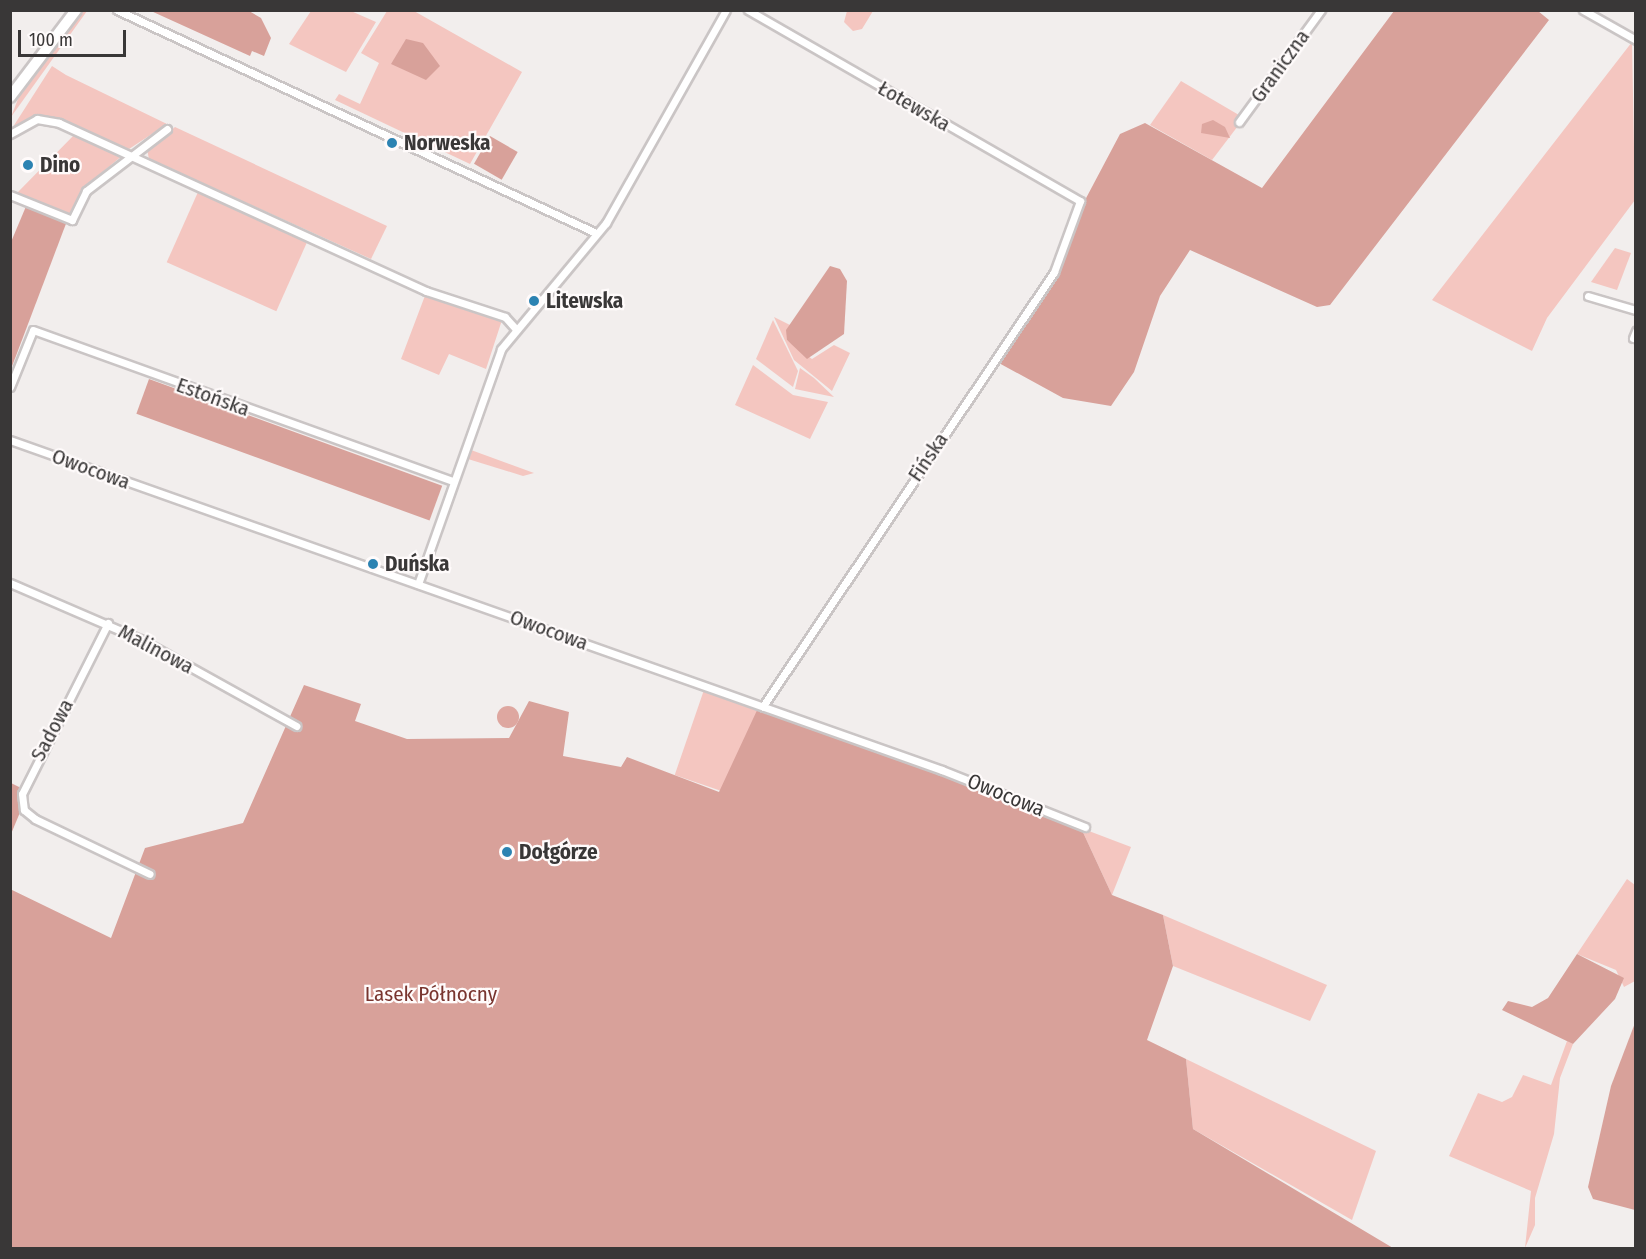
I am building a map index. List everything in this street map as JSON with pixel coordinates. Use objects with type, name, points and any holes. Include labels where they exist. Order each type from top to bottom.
[{"type":"main road","points":[[10,97],[76,10]]},
{"type":"street","points":[[117,10],[596,233]]},
{"type":"street","points":[[418,584],[498,355],[515,328],[596,233],[726,10]]},
{"type":"street","name":"Łotewska","points":[[748,10],[1080,201]]},
{"type":"street","name":"Graniczna","points":[[1239,122],[1321,10]]},
{"type":"street","points":[[1583,10],[1635,40]]},
{"type":"street","points":[[10,134],[37,119],[48,121],[131,154],[426,291],[505,318],[515,328]]},
{"type":"street","points":[[10,195],[72,220],[87,191],[131,154],[167,129]]},
{"type":"street","name":"Fińska","points":[[763,706],[1054,272],[1080,201]]},
{"type":"street","points":[[1588,296],[1635,310]]},
{"type":"street","name":"Estońska","points":[[10,387],[33,330],[453,481]]},
{"type":"street","name":"Owocowa","points":[[10,440],[763,706],[1085,827]]},
{"type":"street","name":"Malinowa","points":[[10,583],[108,623],[296,726]]},
{"type":"street","name":"Sadowa","points":[[108,623],[22,794],[24,810],[35,819],[150,874]]},
{"type":"shaded area","points":[[847,10],[873,11],[862,29],[853,31],[844,22]]},
{"type":"shaded area","points":[[81,11],[87,11],[11,117],[23,86]]},
{"type":"shaded area","points":[[311,11],[351,11],[376,22],[346,72],[289,44]]},
{"type":"shaded area","points":[[387,11],[414,11],[522,72],[470,164],[335,100],[339,94],[360,104],[379,63],[361,53]]},
{"type":"shaded area","points":[[1632,42],[1635,200],[1547,318],[1532,351],[1432,300]]},
{"type":"shaded area","points":[[52,66],[167,124],[129,149],[37,115],[11,130]]},
{"type":"shaded area","points":[[1181,81],[1244,118],[1212,160],[1150,125]]},
{"type":"shaded area","points":[[1213,120],[1225,127],[1230,138],[1201,133],[1202,124]]},
{"type":"shaded area","points":[[175,127],[387,226],[371,259],[149,159],[147,149]]},
{"type":"shaded area","points":[[75,134],[123,155],[81,190],[70,215],[17,193]]},
{"type":"shaded area","points":[[198,192],[308,241],[276,311],[167,262]]},
{"type":"shaded area","points":[[1615,248],[1631,253],[1617,290],[1591,282]]},
{"type":"shaded area","points":[[426,293],[502,320],[486,369],[449,354],[439,375],[401,359]]},
{"type":"shaded area","points":[[774,317],[790,325],[787,340],[812,359],[834,345],[850,353],[832,391],[794,360]]},
{"type":"shaded area","points":[[773,320],[798,371],[793,387],[756,359]]},
{"type":"shaded area","points":[[753,365],[793,395],[828,402],[810,439],[735,405]]},
{"type":"shaded area","points":[[800,368],[814,378],[834,397],[795,389]]},
{"type":"shaded area","points":[[471,450],[534,473],[523,476],[468,459]]},
{"type":"shaded area","points":[[705,687],[759,706],[729,793],[675,775]]},
{"type":"shaded area","points":[[508,706],[516,709],[519,717],[516,725],[508,728],[500,725],[497,717],[500,709]]},
{"type":"shaded area","points":[[1081,828],[1131,847],[1112,895]]},
{"type":"shaded area","points":[[1627,879],[1635,885],[1635,981],[1624,987],[1616,970],[1577,954]]},
{"type":"shaded area","points":[[1163,915],[1327,985],[1310,1021],[1173,966]]},
{"type":"shaded area","points":[[1567,1041],[1573,1044],[1560,1078],[1554,1134],[1535,1198],[1535,1225],[1525,1248],[1531,1191],[1449,1156],[1478,1093],[1502,1102],[1512,1097],[1523,1075],[1551,1085]]},
{"type":"shaded area","points":[[1186,1059],[1376,1151],[1352,1220],[1193,1129]]},
{"type":"green space","points":[[151,11],[249,11],[261,18],[271,38],[264,56],[252,51],[250,56]]},
{"type":"green space","points":[[1394,11],[1538,11],[1549,20],[1330,305],[1317,307],[1190,250],[1160,296],[1134,372],[1111,406],[1063,398],[997,362],[1057,274],[1084,202],[1120,134],[1145,123],[1262,188]]},
{"type":"green space","points":[[406,39],[423,43],[440,66],[426,80],[391,64]]},
{"type":"green space","points":[[490,136],[518,152],[502,180],[474,164]]},
{"type":"green space","points":[[27,204],[67,221],[11,369],[11,242]]},
{"type":"green space","points":[[830,266],[840,269],[847,281],[844,334],[807,359],[787,340],[786,330]]},
{"type":"green space","points":[[149,379],[442,486],[430,520],[136,414]]},
{"type":"green space","name":"Lasek Północny","points":[[304,685],[361,704],[355,721],[407,739],[509,738],[529,701],[569,712],[563,756],[621,767],[627,757],[719,792],[759,706],[1081,828],[1112,895],[1163,915],[1173,966],[1147,1040],[1186,1059],[1193,1129],[1393,1248],[11,1248],[10,889],[111,938],[145,848],[243,823]]},
{"type":"green space","points":[[11,783],[19,787],[21,810],[11,834]]},
{"type":"green space","points":[[1577,954],[1624,978],[1615,999],[1573,1044],[1502,1010],[1508,1001],[1532,1007],[1548,998]]},
{"type":"green space","points":[[1635,1023],[1635,1210],[1593,1199],[1588,1187],[1611,1086]]},
{"type":"place","name":"Norweska","points":[[392,143]]},
{"type":"place","name":"Dino","points":[[28,165]]},
{"type":"place","name":"Litewska","points":[[534,301]]},
{"type":"place","name":"Duńska","points":[[373,564]]},
{"type":"place","name":"Dołgórze","points":[[507,852]]}]
